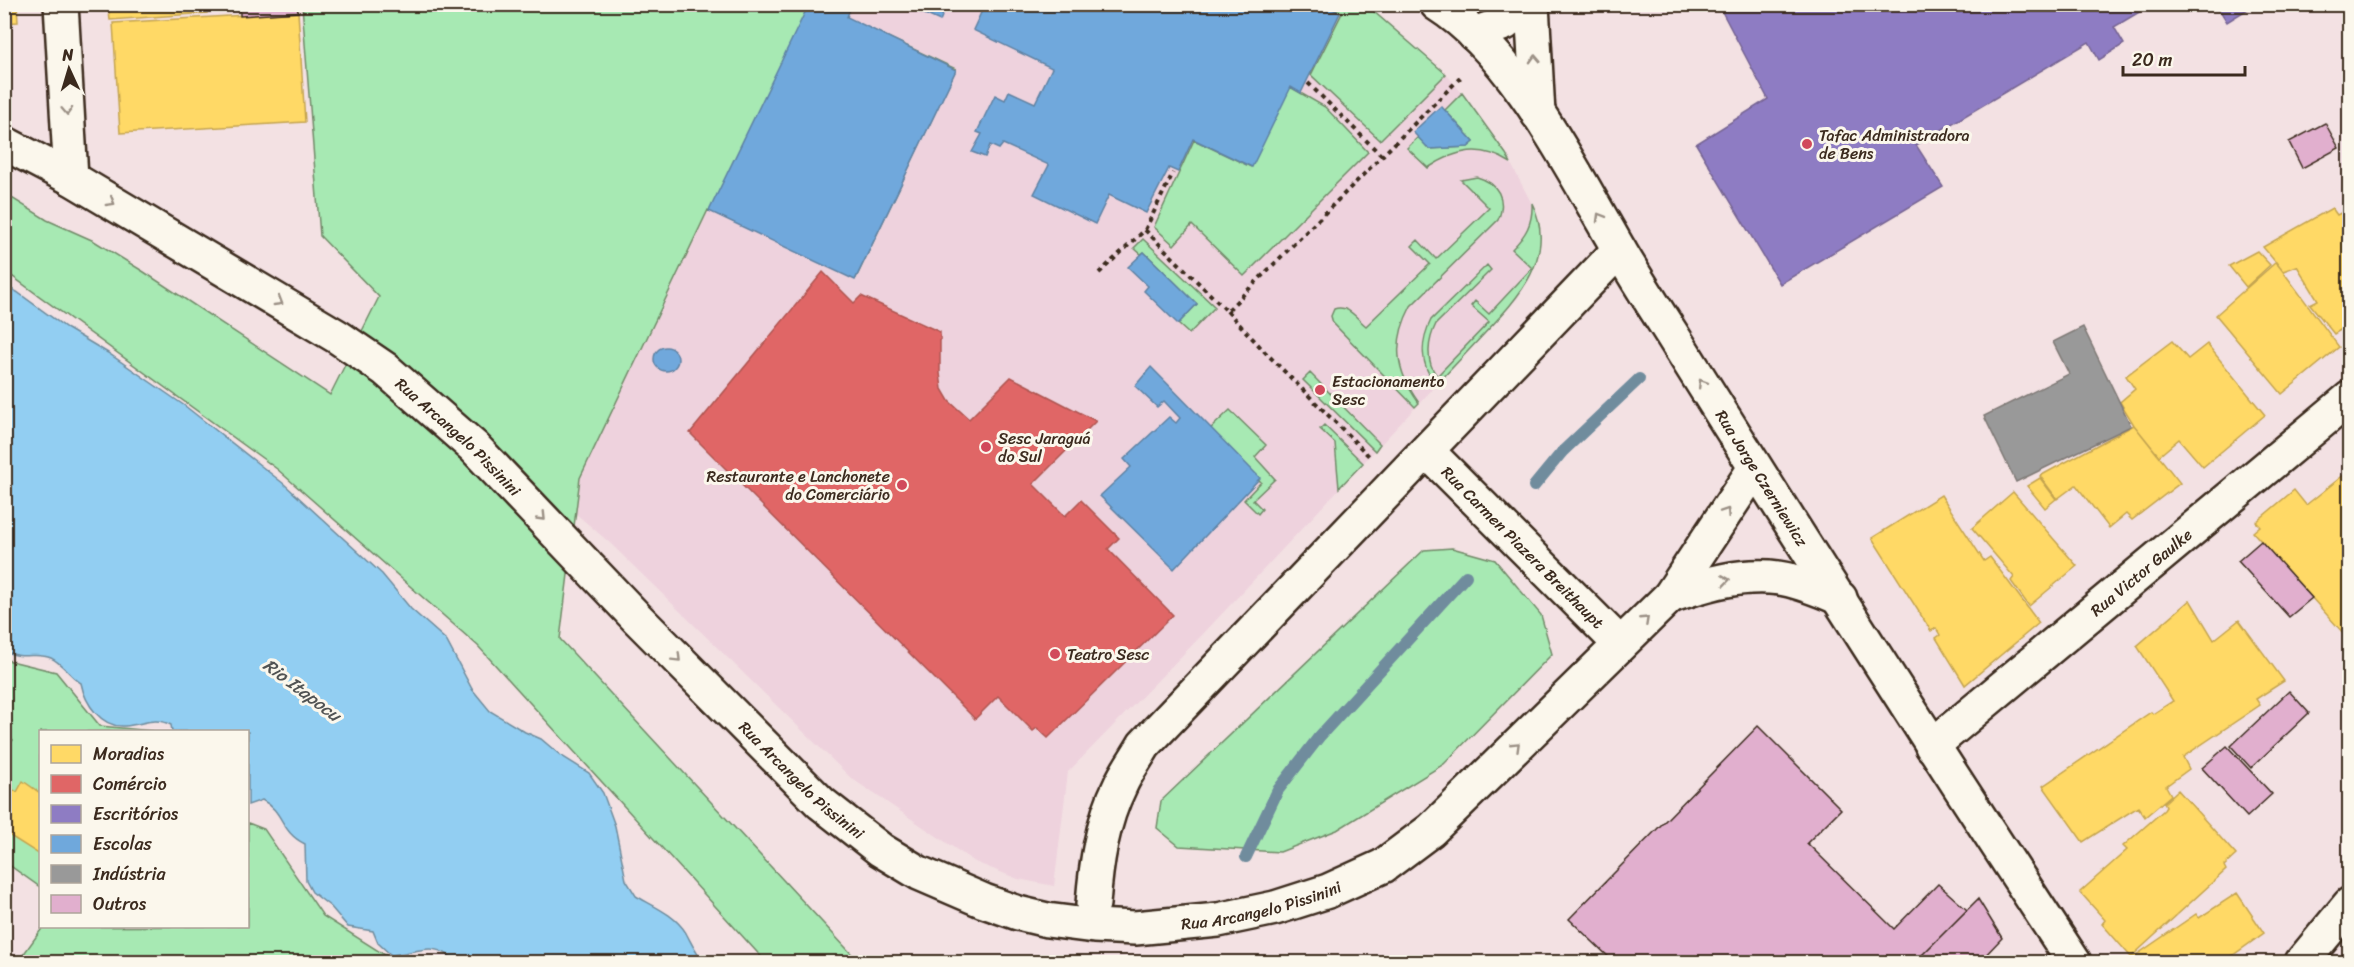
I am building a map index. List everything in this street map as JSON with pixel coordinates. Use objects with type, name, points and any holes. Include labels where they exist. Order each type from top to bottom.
[{"type":"main road","points":[[61,4],[71,178]]},
{"type":"main road","name":"Rua Jorge Czerniewicz","points":[[1437,4],[1481,42],[1514,80],[1538,114],[1619,250],[1755,468],[1840,598],[1932,746],[2074,963]]},
{"type":"main road","points":[[1481,42],[1526,4]]},
{"type":"main road","points":[[1532,4],[1538,114]]},
{"type":"main road","name":"Rua Arcangelo Pissinini","points":[[4,143],[71,178],[338,337],[385,369],[474,447],[638,618],[821,802],[881,850],[920,873],[984,901],[1018,913],[1070,923],[1135,928],[1218,920],[1275,908],[1328,891],[1383,866],[1431,830],[1670,596],[1755,468]]},
{"type":"main road","points":[[1093,904],[1095,877],[1105,825],[1119,786],[1144,745],[1619,250]]},
{"type":"main road","name":"Rua Victor Gaulke","points":[[1932,746],[2349,398]]},
{"type":"main road","name":"Rua Carmen Piazera Breithaupt","points":[[1427,450],[1620,644]]},
{"type":"main road","name":"Rua Arcangelo Pissinini","points":[[1670,596],[1712,582],[1744,577],[1778,578],[1804,584],[1840,598]]},
{"type":"main road","points":[[2302,963],[2349,904]]},
{"type":"path","points":[[1227,311],[1382,156],[1481,42]]},
{"type":"path","points":[[1308,83],[1382,156]]},
{"type":"path","points":[[1099,273],[1145,230],[1173,173]]},
{"type":"path","points":[[1145,230],[1395,483]]},
{"type":"shaded area","name":"Sesc Jaraguá do Sul","points":[[807,5],[1366,5],[1446,74],[1462,93],[1506,154],[1536,212],[1540,230],[1538,253],[1531,276],[1518,298],[1203,634],[1068,772],[1054,886],[1018,879],[975,862],[851,778],[610,543],[575,513],[580,478]]},
{"type":"green space","points":[[302,5],[820,5],[956,69],[856,278],[708,210],[580,478],[560,639],[859,962],[766,962],[478,646],[277,469],[5,271],[4,193],[47,220],[94,241],[330,395],[379,297],[320,236]]},
{"type":"green space","points":[[1325,5],[1366,5],[1446,74],[1380,140],[1311,75],[1342,13]]},
{"type":"green space","points":[[1290,87],[1325,107],[1368,152],[1244,276],[1192,225],[1174,245],[1154,227],[1194,140],[1251,167]]},
{"type":"green space","points":[[1462,93],[1511,163],[1489,153],[1469,151],[1449,157],[1428,168],[1407,148],[1418,137],[1429,149],[1468,147],[1474,142],[1445,110]]},
{"type":"green space","points":[[1477,177],[1490,183],[1499,193],[1501,212],[1498,220],[1411,306],[1401,332],[1399,356],[1401,367],[1419,403],[1415,407],[1333,323],[1331,316],[1334,309],[1344,308],[1366,326],[1430,264],[1412,246],[1418,240],[1436,259],[1489,208],[1461,180]]},
{"type":"green space","points":[[1532,203],[1539,222],[1540,241],[1537,258],[1530,275],[1510,306],[1436,385],[1427,370],[1423,353],[1427,328],[1431,320],[1487,265],[1491,270],[1436,324],[1431,337],[1429,357],[1437,376],[1489,322],[1471,306],[1475,301],[1489,314],[1532,268],[1512,249],[1528,228]]},
{"type":"green space","points":[[1143,239],[1215,307],[1189,334],[1178,324],[1197,304],[1144,252],[1141,254],[1134,248]]},
{"type":"green space","points":[[1310,373],[1380,444],[1375,451],[1303,380]]},
{"type":"green space","points":[[1230,410],[1266,445],[1255,457],[1275,479],[1253,500],[1262,509],[1258,514],[1244,500],[1261,482],[1209,430]]},
{"type":"green space","points":[[1324,425],[1363,463],[1339,488],[1335,443],[1320,429]]},
{"type":"green space","points":[[1452,548],[1495,560],[1541,615],[1552,654],[1444,764],[1337,830],[1280,852],[1179,846],[1157,828],[1161,801],[1424,550]]},
{"type":"green space","points":[[4,657],[7,660],[56,672],[100,726],[142,730],[39,730],[39,886],[5,862],[5,751],[13,740],[5,734]]},
{"type":"green space","points":[[249,823],[264,829],[323,916],[396,962],[18,962],[42,928],[249,928]]},
{"type":"water","name":"Rio Itapocu","points":[[5,286],[185,406],[284,484],[382,574],[411,609],[446,640],[472,689],[490,711],[541,739],[560,755],[589,773],[603,793],[615,826],[626,880],[636,896],[676,921],[704,962],[457,962],[448,955],[433,949],[391,955],[378,943],[373,931],[348,927],[331,907],[312,892],[306,881],[305,844],[286,828],[275,810],[262,800],[249,805],[249,730],[172,730],[171,725],[159,721],[116,726],[96,713],[86,698],[81,683],[55,660],[40,655],[18,655],[5,651]]},
{"type":"building: Moradias","points":[[4,4],[17,4],[18,22],[4,23]]},
{"type":"building: Moradias","points":[[108,4],[207,4],[207,13],[110,20]]},
{"type":"building: Moradias","points":[[298,12],[305,122],[120,133],[113,23]]},
{"type":"building: Moradias","points":[[2332,208],[2337,215],[2350,208],[2350,324],[2334,334],[2310,304],[2318,300],[2297,266],[2283,271],[2263,247]]},
{"type":"building: Moradias","points":[[2257,251],[2270,265],[2246,287],[2229,266]]},
{"type":"building: Moradias","points":[[2276,262],[2339,347],[2282,394],[2216,315]]},
{"type":"building: Moradias","points":[[2172,341],[2188,359],[2207,344],[2265,415],[2203,467],[2179,439],[2159,456],[2134,425],[2120,402],[2135,389],[2126,376]]},
{"type":"building: Moradias","points":[[2134,425],[2180,483],[2132,520],[2126,514],[2109,528],[2076,485],[2057,499],[2040,476]]},
{"type":"building: Moradias","points":[[2350,470],[2350,628],[2344,634],[2253,532],[2260,526],[2256,522],[2294,490],[2306,505]]},
{"type":"building: Moradias","points":[[2040,478],[2056,499],[2045,508],[2027,486]]},
{"type":"building: Moradias","points":[[2013,492],[2077,566],[2029,606],[2011,581],[2014,577],[1972,528]]},
{"type":"building: Moradias","points":[[1941,495],[1984,561],[1990,557],[2039,623],[1965,685],[1936,638],[1940,635],[1936,628],[1931,631],[1872,538]]},
{"type":"building: Moradias","points":[[2190,600],[2214,640],[2239,620],[2284,681],[2256,699],[2260,705],[2183,757],[2189,769],[2166,786],[2171,795],[2145,817],[2138,807],[2083,842],[2043,786],[2151,712],[2153,714],[2173,701],[2137,646]]},
{"type":"building: Moradias","points":[[23,781],[39,792],[39,854],[4,832],[4,785],[17,792]]},
{"type":"building: Moradias","points":[[2178,790],[2236,855],[2224,866],[2226,870],[2131,957],[2102,924],[2105,920],[2080,892],[2127,850],[2123,846],[2164,810],[2166,807],[2164,803]]},
{"type":"building: Moradias","points":[[2237,893],[2264,933],[2225,961],[2227,962],[2126,962],[2196,914],[2199,918]]},
{"type":"building: Comércio","points":[[823,272],[854,303],[861,296],[940,332],[942,389],[949,401],[969,419],[1011,377],[1096,421],[1033,484],[1065,516],[1081,500],[1119,538],[1108,549],[1173,615],[1048,738],[1037,728],[1033,731],[998,696],[975,719],[690,433]]},
{"type":"building: Escritórios","name":"Tafac Administradora de Bens","points":[[1718,4],[2153,4],[2114,27],[2124,44],[2099,60],[2089,42],[1916,145],[1943,187],[1780,284],[1696,144],[1768,99]]},
{"type":"building: Escritórios","points":[[2216,4],[2256,4],[2227,22]]},
{"type":"building: Escolas","points":[[809,4],[852,4],[847,17],[956,70],[855,280],[709,211]]},
{"type":"building: Escolas","points":[[910,4],[947,4],[940,21],[909,7]]},
{"type":"building: Escolas","points":[[985,4],[1323,4],[1340,13],[1301,93],[1291,87],[1252,167],[1193,139],[1178,172],[1169,168],[1146,213],[1109,195],[1095,224],[1034,194],[1049,165],[1003,144],[999,149],[990,145],[985,157],[972,152],[982,134],[977,132],[995,95],[1005,100],[1009,91],[1035,103],[1052,68],[973,30]]},
{"type":"building: Escolas","points":[[1441,106],[1474,142],[1468,147],[1429,149],[1413,132]]},
{"type":"building: Escolas","points":[[1144,252],[1197,304],[1178,324],[1144,291],[1148,286],[1128,267]]},
{"type":"building: Escolas","points":[[666,347],[675,350],[678,359],[675,368],[666,371],[657,368],[654,359],[657,350]]},
{"type":"building: Escolas","points":[[1151,367],[1260,478],[1174,569],[1100,496],[1131,467],[1124,459],[1169,417],[1176,423],[1180,418],[1164,401],[1157,407],[1135,386]]},
{"type":"building: Indústria","points":[[2083,327],[2131,426],[2016,482],[1984,416],[2069,374],[2053,342]]},
{"type":"building: Outros","points":[[240,4],[297,4],[298,12],[240,16]]},
{"type":"building: Outros","points":[[2325,123],[2339,148],[2302,168],[2289,142]]},
{"type":"building: Outros","points":[[2261,541],[2312,598],[2289,617],[2238,561]]},
{"type":"building: Outros","points":[[2289,691],[2309,713],[2251,768],[2231,746]]},
{"type":"building: Outros","points":[[1758,726],[1841,809],[1807,843],[1894,929],[1938,884],[1967,910],[1915,962],[1614,962],[1569,919]]},
{"type":"building: Outros","points":[[2227,746],[2272,794],[2247,817],[2202,768]]},
{"type":"building: Outros","points":[[1978,899],[2002,938],[1979,962],[1915,962]]},
{"type":"waterway","points":[[1534,486],[1562,452],[1639,379]]},
{"type":"waterway","points":[[1246,857],[1278,790],[1319,737],[1466,576]]},
{"type":"place","name":"Tafac Administradora de Bens","points":[[1807,144]]},
{"type":"place","name":"Estacionamento Sesc","points":[[1320,390]]},
{"type":"place","name":"Sesc Jaraguá do Sul","points":[[986,447]]},
{"type":"place","name":"Restaurante e Lanchonete do Comerciário","points":[[902,485]]},
{"type":"place","name":"Teatro Sesc","points":[[1055,654]]}]
